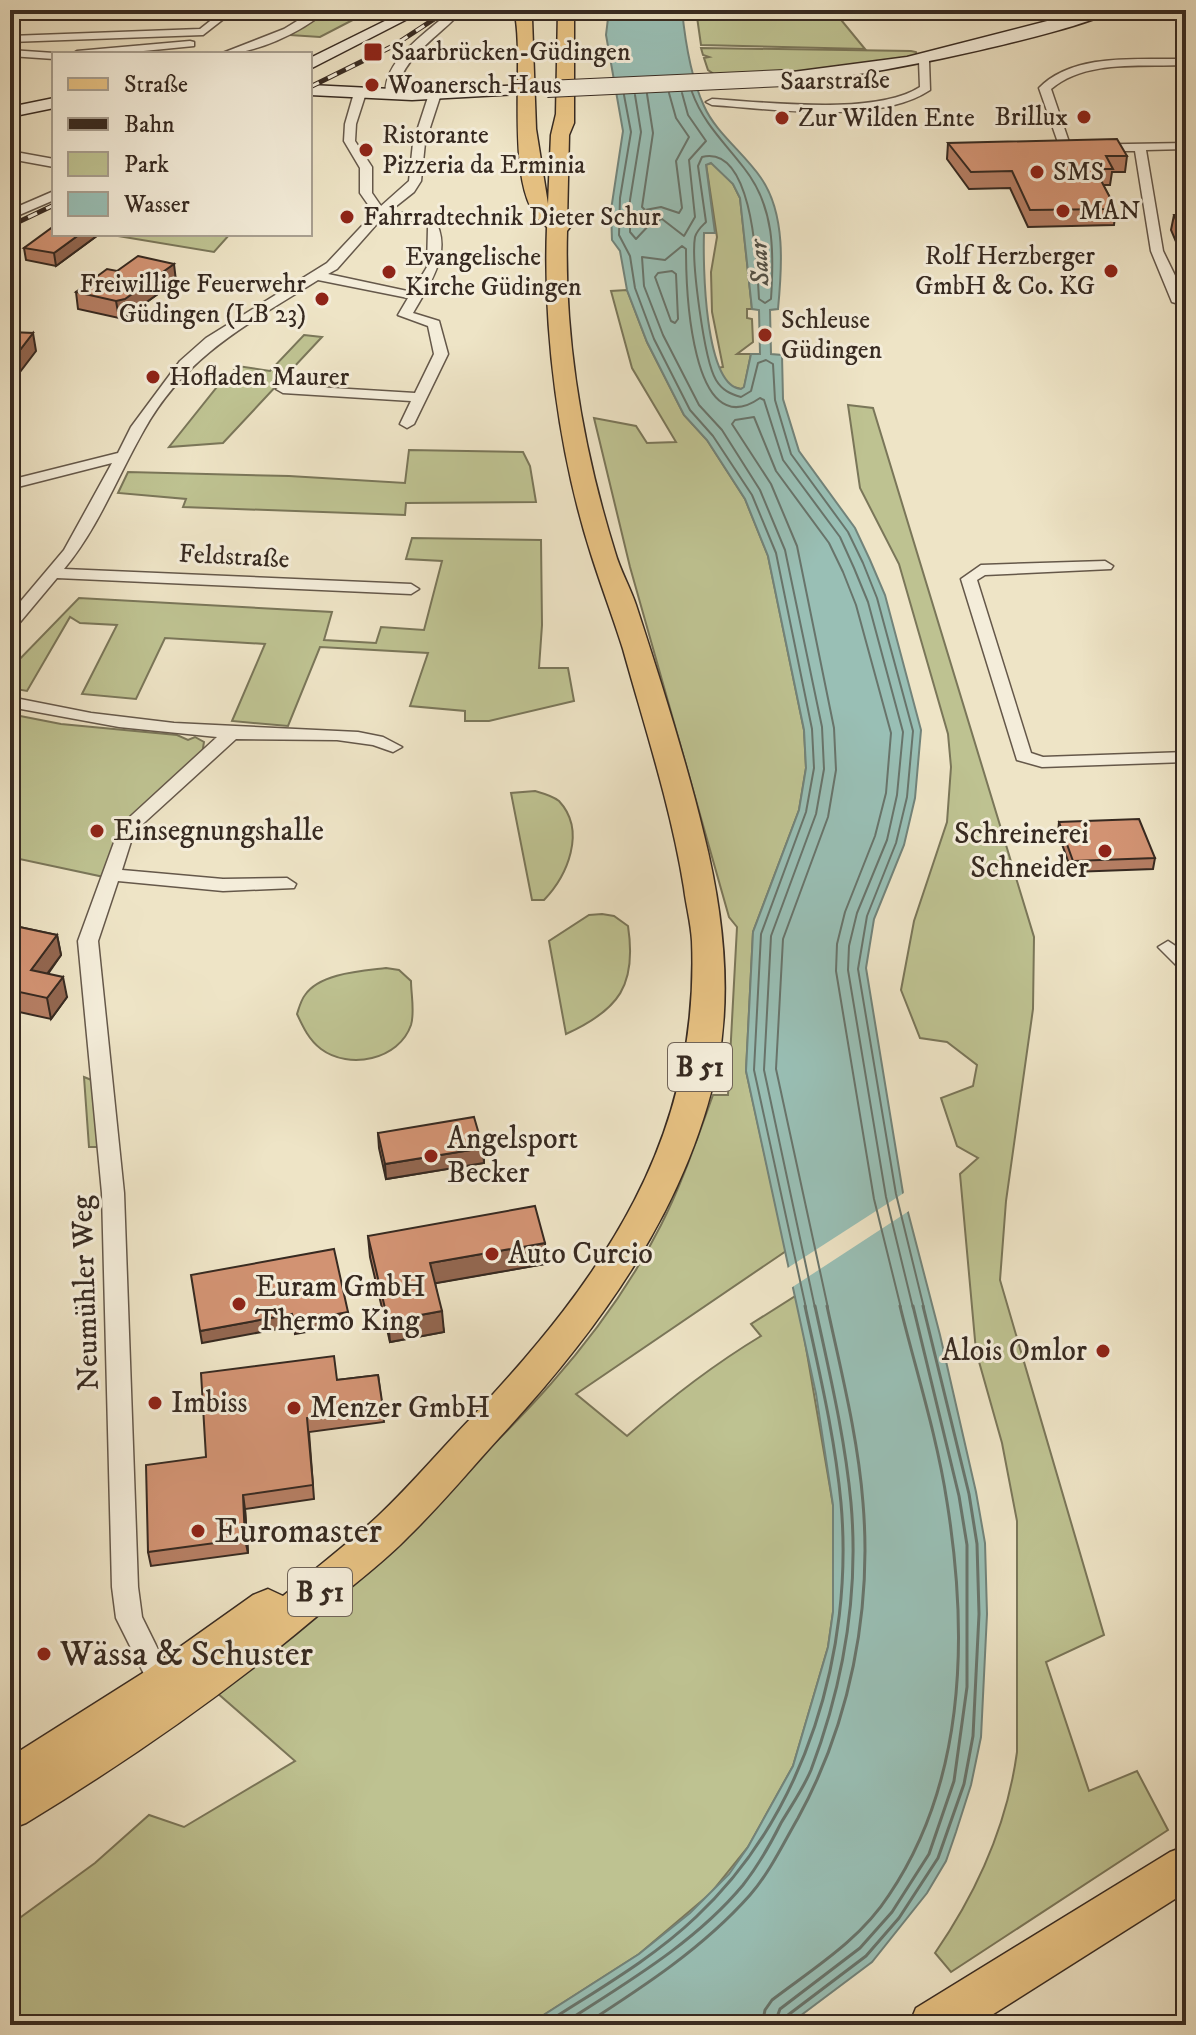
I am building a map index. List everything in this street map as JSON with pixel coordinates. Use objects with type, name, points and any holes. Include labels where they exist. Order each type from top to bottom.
[{"type":"main road","points":[[312,63],[418,10]]},
{"type":"main road","points":[[522,10],[526,28],[525,90],[534,185],[543,216],[557,225]]},
{"type":"main road","points":[[557,10],[558,40],[565,48]]},
{"type":"main road","name":"B 51","points":[[562,253],[566,10]]},
{"type":"main road","points":[[312,90],[435,94],[858,72],[924,61],[1106,10]]},
{"type":"main road","points":[[10,112],[52,101]]},
{"type":"main road","name":"B 51","points":[[10,1781],[245,1653],[392,1528],[564,1339],[644,1220],[679,1142],[701,1064],[707,1024],[707,938],[696,865],[622,602],[624,589],[598,481],[557,225],[560,135],[564,116]]},
{"type":"main road","points":[[534,185],[528,205],[529,215],[545,234],[548,251],[562,253]]},
{"type":"main road","name":"B 51","points":[[10,1809],[104,1752],[168,1694]]},
{"type":"main road","points":[[933,2025],[1186,1867]]},
{"type":"street","points":[[10,39],[203,32],[230,10]]},
{"type":"street","points":[[231,52],[278,35],[322,10]]},
{"type":"street","points":[[390,94],[393,77],[401,63],[458,10]]},
{"type":"street","points":[[96,52],[213,40],[203,32]]},
{"type":"street","points":[[229,39],[278,35]]},
{"type":"street","points":[[10,53],[52,56]]},
{"type":"street","name":"Saarstraße","points":[[712,102],[824,106],[907,101],[926,88],[924,61]]},
{"type":"street","points":[[1186,62],[1082,68],[1060,75],[1045,88],[1065,149],[1186,146]]},
{"type":"street","points":[[360,93],[348,143],[352,153],[366,167],[366,193],[380,213],[420,217],[433,223],[433,267],[405,315],[434,324],[441,350],[407,424]]},
{"type":"street","points":[[10,624],[55,573],[91,519],[150,407],[193,356],[219,335],[318,276],[343,255],[380,213],[400,200],[413,184],[419,143],[435,94]]},
{"type":"street","points":[[1140,147],[1157,251],[1179,302],[1186,302]]},
{"type":"street","points":[[10,155],[52,163]]},
{"type":"street","points":[[10,215],[52,196]]},
{"type":"street","points":[[318,276],[415,296]]},
{"type":"street","points":[[283,389],[418,397]]},
{"type":"street","points":[[10,485],[122,456]]},
{"type":"street","points":[[1105,566],[981,570],[969,579],[1023,756],[1042,762],[1186,757]]},
{"type":"street","name":"Feldstraße","points":[[55,573],[411,589]]},
{"type":"street","points":[[10,702],[94,720],[231,734],[366,739],[393,747]]},
{"type":"street","name":"Neumühler Weg","points":[[168,1694],[129,1618],[125,1587],[113,1193],[88,941],[94,916],[112,875],[126,830],[231,734]]},
{"type":"street","points":[[112,875],[223,885],[287,884]]},
{"type":"street","points":[[1168,947],[1186,964]]},
{"type":"green space","points":[[332,10],[372,10],[320,37],[289,35]]},
{"type":"green space","points":[[696,10],[833,10],[865,49],[701,45]]},
{"type":"green space","points":[[701,48],[911,51],[916,52],[917,56],[816,70],[714,74],[708,70],[704,58],[709,57],[703,55]]},
{"type":"green space","points":[[714,163],[733,184],[740,198],[752,309],[747,309],[747,318],[752,319],[753,342],[737,354],[751,354],[744,388],[741,389],[730,386],[717,368],[723,367],[712,312],[711,272],[717,237],[706,164]]},
{"type":"green space","points":[[118,236],[228,236],[214,252]]},
{"type":"green space","points":[[627,290],[647,342],[684,415],[707,440],[745,499],[768,556],[804,730],[806,768],[799,810],[753,932],[746,1071],[786,1251],[576,1394],[627,1436],[692,1383],[761,1336],[751,1324],[797,1295],[833,1505],[833,1612],[828,1647],[793,1766],[748,1847],[711,1893],[639,1954],[528,2025],[10,2025],[10,1925],[95,1863],[149,1815],[184,1827],[295,1761],[216,1692],[413,1521],[484,1454],[551,1384],[611,1308],[637,1268],[676,1194],[713,1095],[728,1095],[737,927],[729,917],[630,567],[594,418],[636,426],[647,443],[676,442],[632,368],[611,291]]},
{"type":"green space","points":[[304,335],[322,337],[223,443],[169,447],[238,366],[270,371]]},
{"type":"green space","points":[[848,405],[873,408],[1034,937],[1033,1009],[1006,1201],[1000,1280],[1104,1635],[1046,1662],[1089,1791],[1137,1771],[1168,1830],[951,1972],[935,1953],[964,1906],[988,1857],[1006,1806],[1017,1752],[1017,1521],[1002,1443],[976,1351],[960,1174],[978,1158],[957,1146],[941,1098],[973,1086],[977,1065],[947,1042],[920,1038],[901,990],[914,921],[947,822],[951,767],[948,734],[899,564],[860,488]]},
{"type":"green space","points":[[409,450],[523,452],[530,466],[536,502],[406,503],[405,515],[183,507],[186,499],[118,493],[128,472],[405,483]]},
{"type":"green space","points":[[412,538],[541,540],[539,668],[568,668],[574,701],[489,721],[465,721],[465,711],[410,706],[428,653],[320,647],[288,726],[232,721],[265,644],[165,638],[136,699],[82,694],[117,625],[80,623],[70,617],[27,691],[10,688],[10,677],[17,670],[11,668],[79,598],[332,612],[324,640],[376,643],[381,627],[424,630],[442,561],[406,559]]},
{"type":"green space","points":[[10,714],[61,724],[177,735],[188,740],[195,737],[204,742],[202,754],[121,826],[104,877],[10,857]]},
{"type":"green space","points":[[535,791],[559,801],[572,826],[571,853],[560,879],[544,900],[532,900],[511,793]]},
{"type":"green space","points":[[589,915],[614,916],[628,926],[630,964],[626,980],[611,1005],[566,1034],[549,941]]},
{"type":"green space","points":[[386,968],[399,970],[411,981],[412,1020],[405,1037],[385,1054],[359,1060],[345,1059],[321,1049],[307,1033],[297,1014],[305,995],[331,978]]},
{"type":"green space","points":[[84,1077],[94,1081],[100,1147],[89,1147]]},
{"type":"water","name":"Saar","points":[[609,10],[682,10],[689,59],[704,106],[769,192],[778,224],[781,259],[778,309],[770,310],[771,354],[782,355],[783,399],[799,451],[855,528],[885,595],[921,730],[915,798],[904,845],[874,919],[866,968],[903,1193],[940,1335],[985,1543],[987,1614],[981,1737],[971,1785],[946,1861],[927,1893],[872,1962],[788,2025],[528,2025],[639,1954],[690,1913],[729,1874],[748,1847],[793,1766],[828,1647],[833,1612],[833,1505],[816,1394],[746,1071],[753,932],[799,810],[806,768],[804,730],[768,556],[745,499],[707,440],[684,415],[647,342],[627,290],[620,251],[612,240],[611,210],[623,131],[606,35]],"holes":[[[711,163],[733,184],[740,198],[752,309],[759,310],[760,354],[751,354],[741,389],[729,383],[719,367],[708,321],[704,233],[715,233],[706,165]]]},
{"type":"pier","points":[[907,1191],[912,1209],[791,1288],[786,1269]]},
{"type":"building","points":[[1117,139],[1127,156],[1106,156],[1113,169],[1095,169],[1116,209],[1030,210],[1012,171],[971,172],[948,143]]},
{"type":"building","points":[[1174,215],[1186,215],[1186,245]]},
{"type":"building","points":[[52,227],[52,236],[77,236],[54,253],[24,248]]},
{"type":"building","points":[[138,256],[174,264],[125,299],[116,301],[76,292],[107,269],[117,271]]},
{"type":"building","points":[[10,332],[33,333],[10,363]]},
{"type":"building","name":"Schreinerei Schneider","points":[[1139,819],[1155,858],[1073,861],[1059,822]]},
{"type":"building","points":[[10,925],[57,935],[31,970],[63,977],[47,998],[10,990]]},
{"type":"building","points":[[474,1117],[483,1148],[385,1164],[378,1133]]},
{"type":"building","points":[[535,1206],[545,1243],[430,1263],[442,1311],[388,1321],[368,1236]]},
{"type":"building","points":[[334,1249],[348,1312],[294,1322],[292,1314],[200,1331],[191,1275]]},
{"type":"building","points":[[334,1356],[337,1380],[378,1375],[383,1408],[307,1418],[313,1485],[243,1495],[245,1539],[148,1552],[146,1465],[206,1457],[201,1373]]},
{"type":"railway","points":[[312,86],[393,46],[448,10]]},
{"type":"railway","points":[[10,226],[52,206]]},
{"type":"place","name":"Saarbrücken-Güdingen","points":[[373,52]]},
{"type":"place","name":"Woanersch Haus","points":[[372,85]]},
{"type":"place","name":"Brillux","points":[[1084,117]]},
{"type":"place","name":"Zur Wilden Ente","points":[[782,118]]},
{"type":"place","name":"Ristorante Pizzeria da Erminia","points":[[366,150]]},
{"type":"place","name":"SMS","points":[[1037,172]]},
{"type":"place","name":"MAN","points":[[1063,211]]},
{"type":"place","name":"Fahrradtechnik Dieter Schur","points":[[347,217]]},
{"type":"place","name":"Rolf Herzberger GmbH & Co. KG","points":[[1111,271]]},
{"type":"place","name":"Evangelische Kirche Güdingen","points":[[389,272]]},
{"type":"place","name":"Freiwillige Feuerwehr Güdingen (LB 23)","points":[[322,299]]},
{"type":"place","name":"Schleuse Güdingen","points":[[765,335]]},
{"type":"place","name":"Hofladen Maurer","points":[[153,377]]},
{"type":"place","name":"Einsegnungshalle","points":[[97,831]]},
{"type":"place","name":"Schreinerei Schneider","points":[[1105,851]]},
{"type":"place","name":"Angelsport Becker","points":[[431,1156]]},
{"type":"place","name":"Auto Curcio","points":[[492,1254]]},
{"type":"place","name":"Euram GmbH Thermo King","points":[[239,1304]]},
{"type":"place","name":"Alois Omlor","points":[[1103,1351]]},
{"type":"place","name":"Imbiss","points":[[155,1403]]},
{"type":"place","name":"Menzer GmbH","points":[[294,1408]]},
{"type":"place","name":"Euromaster","points":[[198,1531]]},
{"type":"place","name":"Wässa & Schuster","points":[[44,1654]]}]
